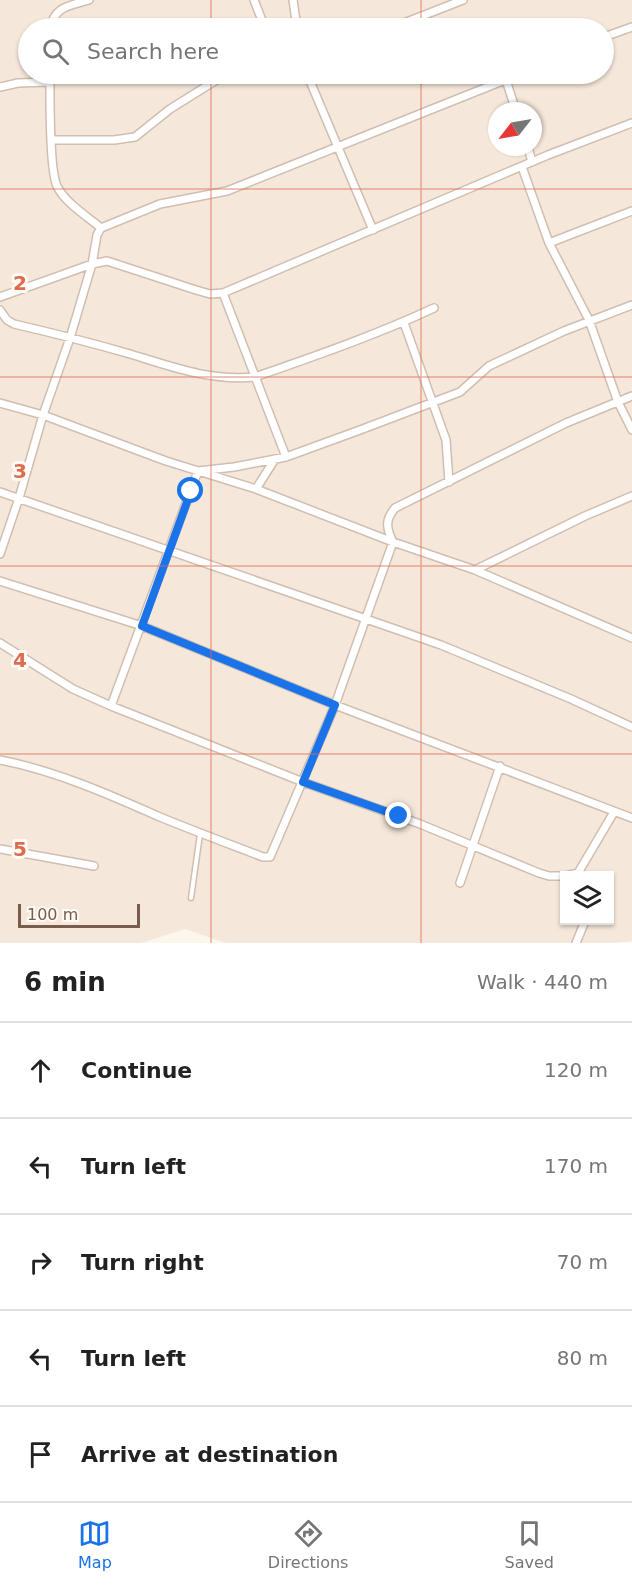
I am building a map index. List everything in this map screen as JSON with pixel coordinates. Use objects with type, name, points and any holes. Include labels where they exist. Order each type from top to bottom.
[{"type":"street","points":[[53,18],[54,14],[61,9],[89,0]]},
{"type":"street","points":[[254,0],[261,18]]},
{"type":"street","points":[[293,0],[296,18]]},
{"type":"street","points":[[417,18],[463,0]]},
{"type":"street","points":[[614,33],[632,27]]},
{"type":"street","points":[[0,87],[18,83]]},
{"type":"street","points":[[50,84],[52,140],[57,186],[65,198],[101,228]]},
{"type":"street","points":[[52,140],[114,140],[135,137],[170,109],[210,84]]},
{"type":"street","points":[[310,84],[373,230]]},
{"type":"street","points":[[0,554],[43,415],[70,338],[92,264],[97,235],[101,228],[160,204],[227,191],[496,84]]},
{"type":"street","points":[[507,84],[513,102]]},
{"type":"street","points":[[0,297],[101,261],[114,262],[210,294],[223,293],[532,162],[632,123]]},
{"type":"street","points":[[530,156],[532,162]]},
{"type":"street","points":[[522,167],[549,243],[589,320],[618,402],[632,430]]},
{"type":"street","points":[[549,243],[632,211]]},
{"type":"street","points":[[223,293],[286,457]]},
{"type":"street","points":[[198,471],[286,457],[460,392],[489,366],[589,320],[632,305]]},
{"type":"street","points":[[0,310],[7,320],[15,324],[132,355],[177,370],[214,377],[255,377],[404,323],[434,308]]},
{"type":"street","points":[[404,323],[446,440],[449,482]]},
{"type":"street","points":[[0,760],[66,777],[200,834],[263,858],[270,857],[335,705],[366,619],[393,542],[387,524],[395,508],[566,423],[632,396]]},
{"type":"street","points":[[0,403],[43,415],[198,471],[256,489],[393,542],[475,570],[632,638]]},
{"type":"street","points":[[256,489],[275,459]]},
{"type":"street","points":[[111,706],[198,471]]},
{"type":"street","points":[[0,492],[441,645],[632,727]]},
{"type":"street","points":[[475,570],[585,516],[632,496]]},
{"type":"street","points":[[0,580],[142,626],[335,705],[632,818]]},
{"type":"street","points":[[0,643],[73,689],[111,706],[303,782],[420,824],[539,873],[560,876]]},
{"type":"street","points":[[460,883],[500,766]]},
{"type":"street","points":[[581,871],[615,812]]},
{"type":"street","points":[[0,849],[94,866]]},
{"type":"street","points":[[576,943],[583,925]]},
{"type":"lane","points":[[190,898],[200,834]]},
{"type":"shaded area","points":[[0,0],[632,0],[632,941],[615,943],[226,943],[185,929],[141,943],[0,943]]},
{"type":"route","points":[[191,491],[142,626],[335,705],[303,782],[399,816]]}]
